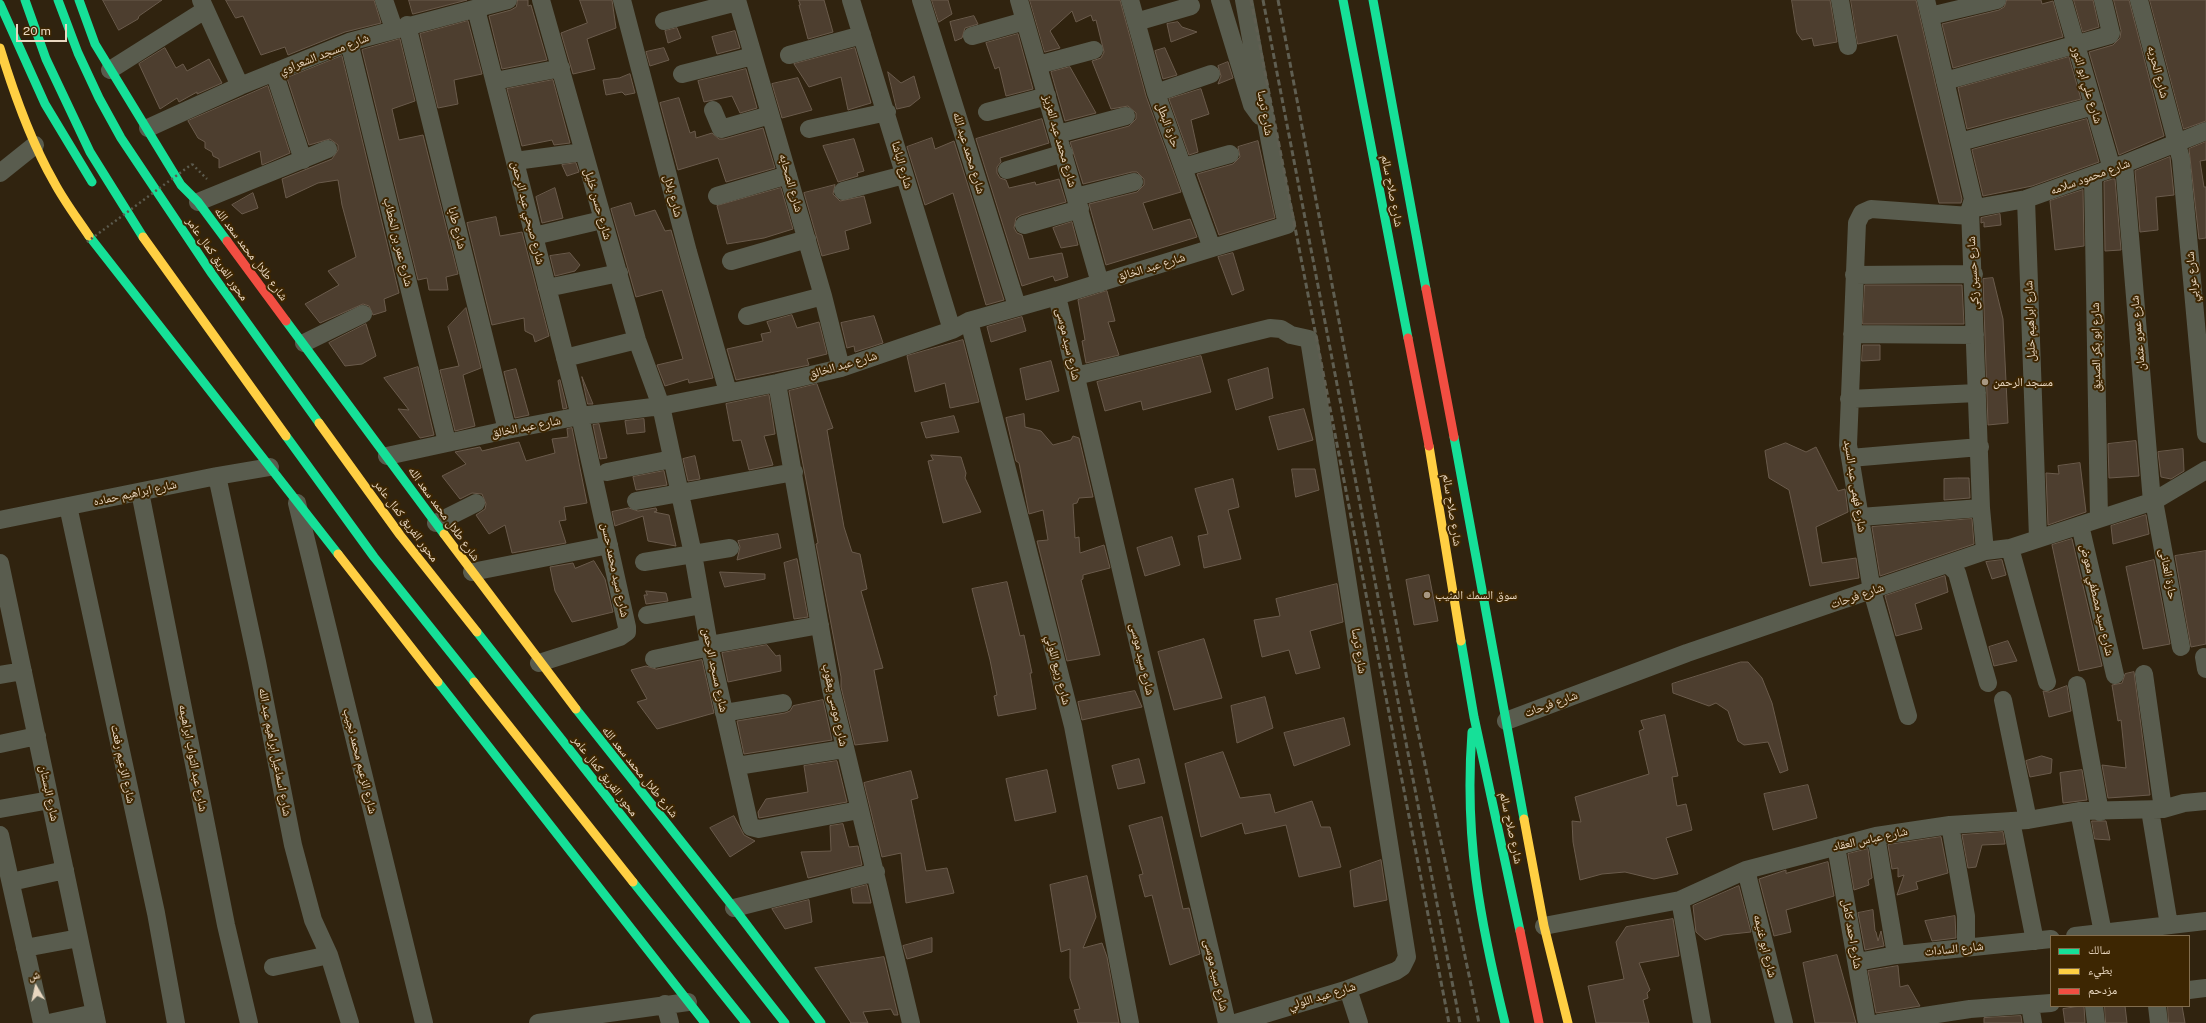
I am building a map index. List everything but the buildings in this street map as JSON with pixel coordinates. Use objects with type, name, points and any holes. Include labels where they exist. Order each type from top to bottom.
[{"type":"main road","points":[[25,0],[46,59],[90,152],[143,238],[374,558],[746,1023]]},
{"type":"main road","name":"محور الفريق كمال عامر","points":[[58,0],[81,59],[121,138],[212,274],[400,535],[693,906],[720,928],[789,1020]]},
{"type":"main road","name":"شارع طلال محمد سعد الله","points":[[79,0],[95,44],[148,128],[181,185],[198,202],[304,343],[539,663],[734,908],[821,1023]]},
{"type":"main road","name":"شارع صلاح سالم","points":[[1343,0],[1398,269],[1474,717],[1540,1023]]},
{"type":"main road","name":"شارع صلاح سالم","points":[[1373,0],[1418,266],[1544,926],[1568,1023]]},
{"type":"main road","points":[[0,4],[19,49],[59,130],[97,190]]},
{"type":"main road","points":[[0,48],[9,79],[35,145],[54,181],[95,245],[705,1023]]},
{"type":"main road","points":[[118,215],[143,238]]},
{"type":"main road","points":[[1474,717],[1469,760],[1467,803],[1472,868],[1484,931],[1505,1023]]},
{"type":"main road","points":[[664,920],[669,941]]},
{"type":"street","name":"شارع طابا","points":[[384,0],[401,27],[507,430]]},
{"type":"street","name":"شارع مسجد الشعراوي","points":[[148,128],[240,86],[349,42],[401,27],[450,7],[476,9],[508,0]]},
{"type":"street","name":"شارع حسن خليل","points":[[541,0],[602,220],[619,273],[636,340],[661,406]]},
{"type":"street","name":"شارع بلال","points":[[622,0],[690,258],[728,392]]},
{"type":"street","name":"شارع الباشا","points":[[851,0],[887,112],[904,175],[952,330]]},
{"type":"street","name":"شارع محمد عبد الله","points":[[922,0],[1017,306]]},
{"type":"street","name":"شارع محمد عبد العزيز","points":[[1019,0],[1100,283]]},
{"type":"street","name":"حارة البطل","points":[[1130,0],[1156,92],[1212,248]]},
{"type":"street","points":[[1220,0],[1255,112],[1267,121]]},
{"type":"street","name":"شارع ترسا","points":[[1244,0],[1267,121],[1274,168],[1287,225]]},
{"type":"street","points":[[1840,0],[1848,46]]},
{"type":"street","points":[[1928,8],[1997,0]]},
{"type":"street","name":"شارع علي ابو النور","points":[[2063,0],[2075,46],[2094,106],[2118,167]]},
{"type":"street","points":[[1945,81],[2110,35],[2102,0]]},
{"type":"street","name":"شارع الحريه","points":[[2140,0],[2177,144]]},
{"type":"street","points":[[664,21],[737,1]]},
{"type":"street","name":"شارع الصحابه","points":[[737,1],[824,296],[841,368]]},
{"type":"street","points":[[110,70],[203,5],[240,86]]},
{"type":"street","points":[[1136,22],[1191,6]]},
{"type":"street","name":"شارع حسين زكى","points":[[1928,8],[1972,194],[1970,212],[1974,274],[1981,508],[1985,551]]},
{"type":"street","name":"شارع صبحي عبد الرحمن","points":[[476,9],[580,416]]},
{"type":"street","points":[[972,36],[1025,21]]},
{"type":"street","points":[[789,55],[862,35]]},
{"type":"street","name":"شارع عمر بن الخطاب","points":[[349,42],[447,442]]},
{"type":"street","points":[[1038,65],[1094,50]]},
{"type":"street","points":[[682,74],[753,56]]},
{"type":"street","points":[[494,81],[561,68]]},
{"type":"street","points":[[274,72],[302,160]]},
{"type":"street","points":[[1156,92],[1212,74]]},
{"type":"street","points":[[988,112],[1047,96]]},
{"type":"street","points":[[1960,142],[2094,106]]},
{"type":"street","points":[[713,110],[721,129],[770,115]]},
{"type":"street","points":[[809,128],[887,112]]},
{"type":"street","points":[[1058,134],[1126,116]]},
{"type":"street","name":"شارع محمود سلامه","points":[[1871,209],[1970,212],[2026,200],[2118,167],[2206,131]]},
{"type":"street","name":"شارع عرابي","points":[[2177,144],[2181,158],[2206,434]]},
{"type":"street","points":[[0,173],[35,145]]},
{"type":"street","points":[[198,202],[328,149]]},
{"type":"street","points":[[515,161],[583,152]]},
{"type":"street","points":[[1007,170],[1064,153]]},
{"type":"street","points":[[1184,167],[1230,154]]},
{"type":"street","name":"شارع عمرو عثمان","points":[[2118,167],[2153,501]]},
{"type":"street","points":[[717,196],[788,175]]},
{"type":"street","points":[[843,191],[904,175]]},
{"type":"street","name":"شارع ابو بكر الصديق","points":[[2093,176],[2099,519]]},
{"type":"street","points":[[1024,225],[1134,182]]},
{"type":"street","name":"شارع ابراهيم خليل","points":[[2026,200],[2038,538]]},
{"type":"street","name":"شارع فهمى عبد السيد","points":[[1871,209],[1862,213],[1857,220],[1847,437],[1872,592],[1908,716]]},
{"type":"street","points":[[534,236],[602,220]]},
{"type":"street","name":"شارع عبد الخالق","points":[[387,456],[447,442],[580,416],[661,406],[777,383],[841,368],[952,330],[969,321],[1017,306],[1057,296],[1287,225]]},
{"type":"street","points":[[730,261],[807,239]]},
{"type":"street","points":[[547,288],[619,273]]},
{"type":"street","points":[[1854,275],[1974,274]]},
{"type":"street","points":[[747,316],[824,296]]},
{"type":"street","name":"شارع سيد موسى","points":[[1057,296],[1227,1023]]},
{"type":"street","points":[[304,343],[363,314]]},
{"type":"street","name":"شارع ربيع اللولي","points":[[969,321],[1072,726],[1130,1023]]},
{"type":"street","name":"شارع ترسا","points":[[1076,376],[1270,328],[1281,329],[1291,335],[1309,339],[1408,951],[1405,963]]},
{"type":"street","points":[[1852,334],[1975,335]]},
{"type":"street","points":[[565,358],[636,340]]},
{"type":"street","name":"شارع موسى يعقوب","points":[[777,383],[794,472],[830,689],[859,810],[876,872],[911,1023]]},
{"type":"street","points":[[1849,398],[1977,393]]},
{"type":"street","name":"شارع مسجد الرحمن","points":[[661,406],[693,554],[709,646],[749,822],[754,828],[859,810]]},
{"type":"street","name":"شارع سيد محمد حسن","points":[[539,663],[620,637],[627,632],[580,416]]},
{"type":"street","points":[[1850,458],[1980,448]]},
{"type":"street","points":[[607,472],[672,459]]},
{"type":"street","name":"شارع ابراهيم حماده","points":[[1,519],[217,476],[270,467]]},
{"type":"street","name":"شارع فرحات","points":[[1506,721],[1687,653],[1872,592],[1985,551],[2010,548],[2153,501],[2206,470]]},
{"type":"street","points":[[636,500],[794,472]]},
{"type":"street","name":"شارع اسماعيل ابراهيم عبد الله","points":[[217,476],[257,662],[293,845],[312,920],[329,955],[350,1023]]},
{"type":"street","name":"شارع عبد التواب ابراهيمه","points":[[140,492],[226,925],[249,1023]]},
{"type":"street","name":"شارع الزعيم محمد نجيب","points":[[295,499],[424,1023]]},
{"type":"street","name":"حارة العنانى","points":[[2153,501],[2181,647]]},
{"type":"street","points":[[436,523],[476,503]]},
{"type":"street","name":"شارع الزعيم رفعت","points":[[68,506],[156,914],[176,1023]]},
{"type":"street","points":[[1860,517],[1981,508]]},
{"type":"street","name":"شارع سيد مصطفي معوض","points":[[2080,525],[2115,676]]},
{"type":"street","points":[[472,572],[609,546]]},
{"type":"street","points":[[644,562],[730,548]]},
{"type":"street","points":[[2010,548],[2047,682]]},
{"type":"street","name":"شارع البستان","points":[[0,563],[4,598],[23,671],[96,1018]]},
{"type":"street","points":[[1949,565],[1957,573],[1988,683]]},
{"type":"street","points":[[647,615],[702,605]]},
{"type":"street","points":[[654,659],[709,646],[820,625]]},
{"type":"street","points":[[0,676],[23,671]]},
{"type":"street","points":[[2144,674],[2156,809],[2169,925]]},
{"type":"street","points":[[2077,686],[2100,812]]},
{"type":"street","points":[[2004,700],[2020,820],[2043,940]]},
{"type":"street","points":[[724,713],[783,703]]},
{"type":"street","points":[[0,744],[37,736]]},
{"type":"street","points":[[737,766],[844,749]]},
{"type":"street","points":[[0,809],[50,800]]},
{"type":"street","name":"شارع عباس العقاد","points":[[1544,926],[1680,900],[1746,870],[1876,836],[1950,825],[2020,820],[2079,811],[2100,812],[2156,809],[2184,802],[2206,801]]},
{"type":"street","points":[[2079,811],[2102,933]]},
{"type":"street","points":[[1950,825],[1966,916],[1966,948]]},
{"type":"street","points":[[0,835],[42,1023]]},
{"type":"street","points":[[1876,836],[1896,954]]},
{"type":"street","name":"شارع احمد كامل","points":[[1836,846],[1867,1023]]},
{"type":"street","points":[[11,882],[65,870]]},
{"type":"street","name":"شارع ابو غنيمه","points":[[1746,870],[1784,1023]]},
{"type":"street","points":[[734,908],[876,872]]},
{"type":"street","points":[[1680,900],[1702,1023]]},
{"type":"street","points":[[2084,935],[2206,921]]},
{"type":"street","points":[[25,948],[79,938]]},
{"type":"street","name":"شارع السادات","points":[[1857,962],[1896,954],[2043,940]]},
{"type":"street","points":[[273,967],[329,955]]},
{"type":"street","name":"شارع عيد اللولي","points":[[1235,1023],[1285,1016],[1348,989],[1396,971],[1405,963]]},
{"type":"street","points":[[2190,990],[2206,988]]},
{"type":"street","points":[[1348,989],[1359,1023]]},
{"type":"street","points":[[538,1023],[665,1004],[688,1002]]},
{"type":"street","points":[[1879,1023],[1971,1016],[2030,1004],[2050,1002]]},
{"type":"street","points":[[665,1004],[670,1023]]},
{"type":"street","points":[[2030,1004],[2032,1023]]},
{"type":"street","points":[[809,1006],[827,1023]]},
{"type":"street","points":[[2094,1007],[2096,1023]]},
{"type":"street","points":[[2158,1007],[2159,1023]]},
{"type":"street","points":[[49,1023],[96,1018]]},
{"type":"path","points":[[87,242],[192,164]]},
{"type":"railway","points":[[1251,0],[1449,1023]]},
{"type":"railway","points":[[1263,0],[1460,1023]]},
{"type":"railway","points":[[1278,0],[1407,679],[1479,1023]]},
{"type":"traffic: fast","points":[[25,0],[46,59],[90,152],[143,237]]},
{"type":"traffic: fast","points":[[58,0],[78,53],[99,98],[121,138],[212,274],[319,423]]},
{"type":"traffic: fast","points":[[79,0],[95,44],[181,185],[198,202],[227,241]]},
{"type":"traffic: fast","points":[[1343,0],[1408,338]]},
{"type":"traffic: fast","points":[[1373,0],[1426,289]]},
{"type":"traffic: fast","points":[[0,4],[45,104],[92,182]]},
{"type":"traffic: fast","points":[[89,236],[338,554]]},
{"type":"traffic: fast","points":[[286,321],[444,534]]},
{"type":"traffic: fast","points":[[286,436],[374,557],[474,682]]},
{"type":"traffic: fast","points":[[1454,437],[1524,819]]},
{"type":"traffic: fast","points":[[477,632],[785,1023]]},
{"type":"traffic: fast","points":[[1461,641],[1474,717],[1520,931]]},
{"type":"traffic: fast","points":[[438,682],[705,1023]]},
{"type":"traffic: fast","points":[[576,709],[734,908],[821,1023]]},
{"type":"traffic: fast","points":[[1472,732],[1470,771],[1472,844],[1481,914],[1505,1023]]},
{"type":"traffic: fast","points":[[633,882],[746,1023]]},
{"type":"traffic: slow","points":[[0,48],[17,100],[37,150],[62,196],[89,236]]},
{"type":"traffic: slow","points":[[143,237],[286,436]]},
{"type":"traffic: slow","points":[[319,423],[400,535],[477,632]]},
{"type":"traffic: slow","points":[[1429,446],[1461,641]]},
{"type":"traffic: slow","points":[[444,534],[576,709]]},
{"type":"traffic: slow","points":[[338,554],[438,682]]},
{"type":"traffic: slow","points":[[474,682],[633,882]]},
{"type":"traffic: slow","points":[[1524,819],[1544,926],[1568,1023]]},
{"type":"traffic: jam","points":[[227,241],[286,321]]},
{"type":"traffic: jam","points":[[1426,289],[1454,437]]},
{"type":"traffic: jam","points":[[1408,338],[1429,446]]},
{"type":"traffic: jam","points":[[1520,931],[1539,1023]]},
{"type":"place","name":"مسجد الرحمن","points":[[1985,382]]},
{"type":"place","name":"سوق السمك المنيب","points":[[1427,595]]}]
